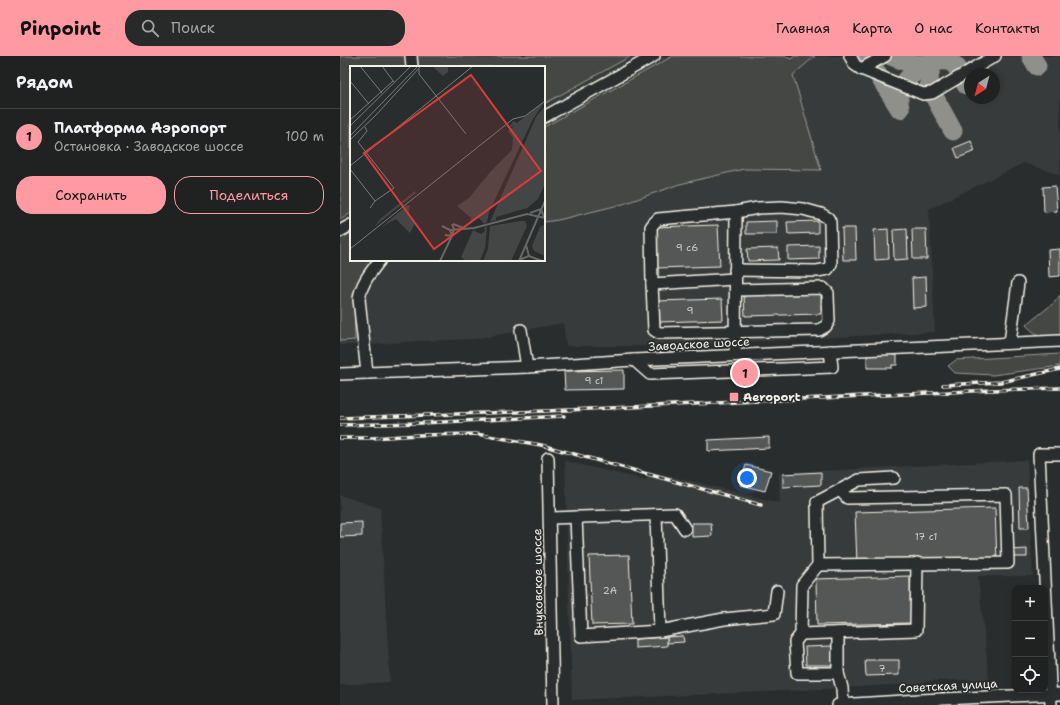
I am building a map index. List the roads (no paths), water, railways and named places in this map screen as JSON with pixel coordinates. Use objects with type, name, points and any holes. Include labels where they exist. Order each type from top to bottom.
[{"type":"street","points":[[411,56],[412,66]]},
{"type":"street","points":[[545,117],[654,56]]},
{"type":"street","points":[[850,56],[855,65],[862,69],[915,91],[928,94],[995,56]]},
{"type":"street","points":[[862,69],[885,56]]},
{"type":"street","points":[[652,284],[735,280],[828,269],[832,264],[831,226],[828,218],[822,214],[802,209],[782,207],[758,208],[736,212],[658,219],[651,228],[652,284],[654,328],[659,333],[819,330],[826,326],[829,321],[828,293],[822,288],[735,280]]},
{"type":"street","points":[[735,356],[736,212]]},
{"type":"street","points":[[340,231],[350,226]]},
{"type":"street","points":[[367,373],[359,299],[360,290],[363,284],[379,261]]},
{"type":"street","points":[[1010,342],[1018,283]]},
{"type":"street","points":[[522,330],[527,367]]},
{"type":"street","name":"Заводское шоссе","points":[[340,374],[527,367],[634,360],[1010,342],[1060,341]]},
{"type":"street","points":[[634,360],[650,374],[832,367],[830,351]]},
{"type":"street","points":[[1054,698],[1039,454],[1060,454]]},
{"type":"street","name":"Внуковское шоссе","points":[[548,458],[553,705]]},
{"type":"street","points":[[838,673],[797,673],[795,642],[801,634],[802,585],[818,565],[817,502],[859,480],[894,478]]},
{"type":"street","points":[[818,565],[1008,563],[1006,495],[847,498],[840,490]]},
{"type":"street","points":[[550,518],[675,514],[684,529]]},
{"type":"street","points":[[656,515],[660,631]]},
{"type":"street","points":[[576,517],[581,636],[660,631],[724,619],[774,614],[777,591]]},
{"type":"street","points":[[801,634],[916,630],[917,563]]},
{"type":"street","points":[[838,633],[838,673],[842,688],[843,705]]},
{"type":"street","name":"Советская улица","points":[[838,705],[920,700],[1054,698]]},
{"type":"railway","points":[[943,385],[1001,382],[1060,369]]},
{"type":"railway","points":[[340,418],[546,411],[1060,388]]},
{"type":"railway","points":[[340,425],[421,423],[564,416]]},
{"type":"railway","points":[[340,438],[476,434],[541,445],[761,505]]},
{"type":"place","name":"Платформа Аэропорт","points":[[745,373]]},
{"type":"place","name":"Aeroport","points":[[734,397]]}]
